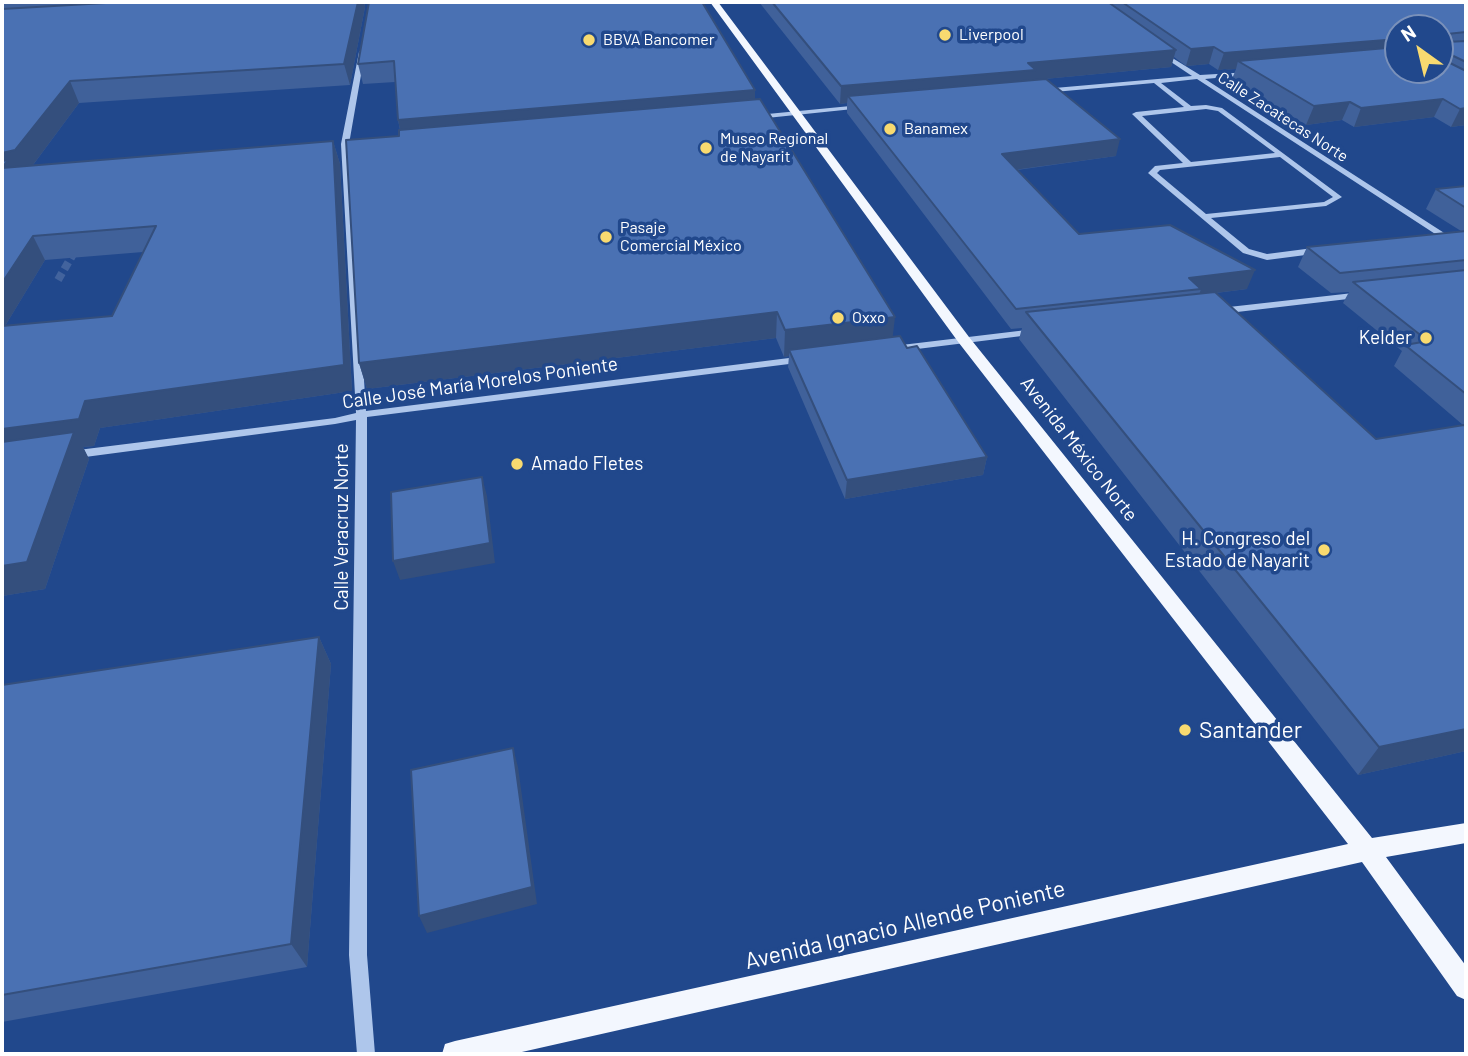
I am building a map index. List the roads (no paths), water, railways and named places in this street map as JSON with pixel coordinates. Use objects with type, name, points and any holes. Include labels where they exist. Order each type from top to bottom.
[{"type":"main road","name":"Avenida México Norte","points":[[714,2],[964,340],[1367,850],[1466,986]]},
{"type":"main road","name":"Avenida Ignacio Allende Poniente","points":[[455,1054],[1367,850],[1466,833]]},
{"type":"street","name":"Calle Veracruz Norte","points":[[363,44],[347,153],[360,415],[358,955],[366,1054]]},
{"type":"street","name":"Calle Zacatecas Norte","points":[[1155,49],[1195,78],[1466,251]]},
{"type":"street","points":[[1035,92],[1262,71]]},
{"type":"street","points":[[1155,81],[1189,108]]},
{"type":"street","points":[[740,118],[873,106]]},
{"type":"street","points":[[1190,165],[1135,116],[1142,112],[1189,108],[1220,109],[1338,197],[1334,201],[1206,216]]},
{"type":"street","points":[[1280,155],[1158,168],[1152,173],[1246,251],[1267,257],[1334,249]]},
{"type":"street","points":[[1427,237],[1443,235]]},
{"type":"street","points":[[1209,313],[1371,294]]},
{"type":"street","points":[[885,349],[1046,331]]},
{"type":"street","name":"Calle José María Morelos Poniente","points":[[55,457],[360,415],[817,358]]},
{"type":"tunnel","points":[[58,280],[79,244]]},
{"type":"place","name":"Liverpool","points":[[945,35]]},
{"type":"place","name":"BBVA Bancomer","points":[[589,40]]},
{"type":"place","name":"Banamex","points":[[890,129]]},
{"type":"place","name":"Museo Regional de Nayarit","points":[[706,148]]},
{"type":"place","name":"Pasaje Comercial México","points":[[606,237]]},
{"type":"place","name":"Oxxo","points":[[838,318]]},
{"type":"place","name":"Kelder","points":[[1426,338]]},
{"type":"place","name":"Amado Fletes","points":[[517,464]]},
{"type":"place","name":"H. Congreso del Estado de Nayarit","points":[[1324,550]]},
{"type":"place","name":"Santander","points":[[1185,730]]}]
